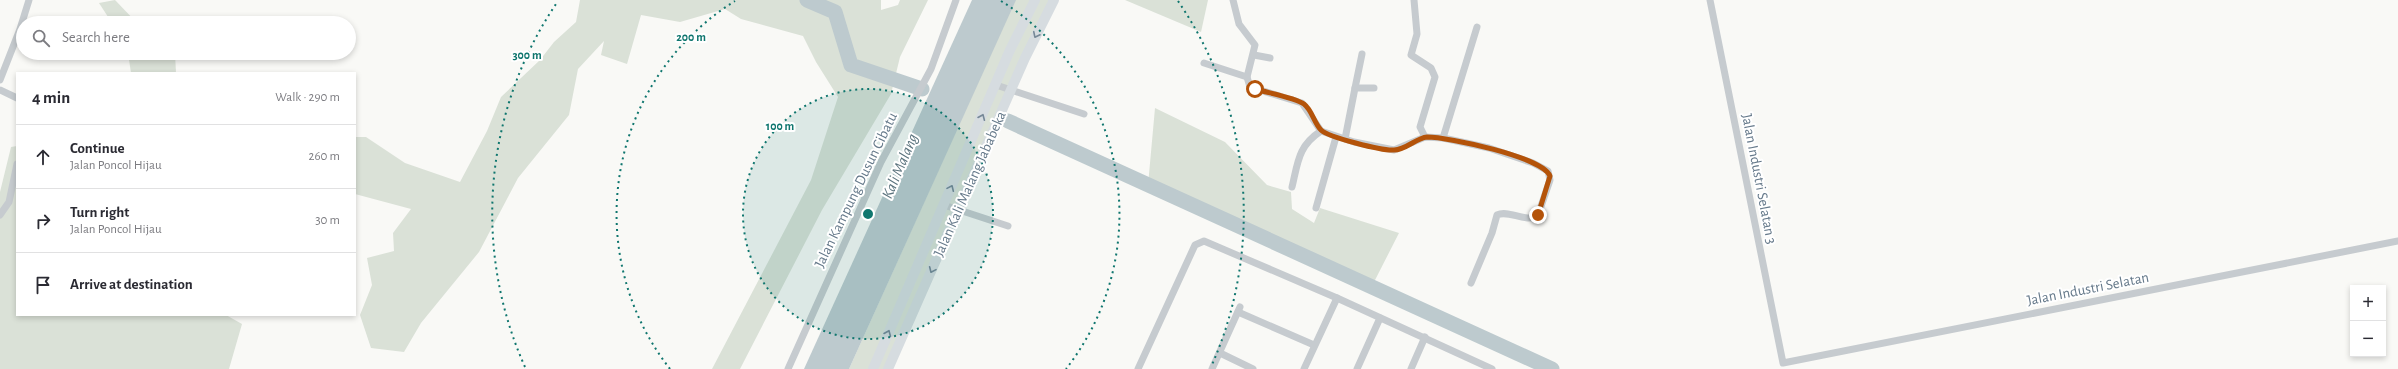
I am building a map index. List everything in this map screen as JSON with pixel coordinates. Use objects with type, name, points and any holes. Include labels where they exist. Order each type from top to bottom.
[{"type":"main road","name":"Jalan Kali Malang Jababeka","points":[[873,369],[994,90],[1035,0]]},
{"type":"main road","name":"Jalan Kali Malang Jababeka","points":[[888,369],[1009,94],[1054,0]]},
{"type":"street","points":[[24,16],[29,0]]},
{"type":"street","name":"Jalan Kampung Dusun Cibatu","points":[[788,369],[881,162],[915,102],[930,69],[956,0]]},
{"type":"street","points":[[1233,0],[1239,24],[1254,40],[1254,55],[1247,77],[1248,83],[1255,89],[1302,103],[1321,131],[1336,137],[1383,150],[1394,150],[1425,137],[1443,138],[1489,148],[1534,163],[1548,172],[1550,180],[1538,215],[1530,218],[1499,214],[1470,283]]},
{"type":"street","points":[[1414,0],[1417,34],[1411,55],[1431,68],[1435,77],[1420,127],[1425,137]]},
{"type":"street","name":"Jalan Industri Selatan 3","points":[[1710,0],[1783,363]]},
{"type":"street","points":[[1443,138],[1477,27]]},
{"type":"street","points":[[0,80],[16,39]]},
{"type":"street","points":[[1345,139],[1362,54]]},
{"type":"street","points":[[1254,55],[1270,58]]},
{"type":"street","points":[[1204,63],[1247,77]]},
{"type":"street","points":[[1355,88],[1374,88]]},
{"type":"street","points":[[0,90],[16,98]]},
{"type":"street","points":[[994,90],[1084,114]]},
{"type":"street","points":[[1292,187],[1299,154],[1303,146],[1309,138],[1321,131]]},
{"type":"street","points":[[1316,208],[1336,137]]},
{"type":"street","points":[[0,215],[9,202],[16,169]]},
{"type":"street","points":[[944,205],[1008,226]]},
{"type":"street","points":[[1138,369],[1195,246],[1201,241],[1208,242],[1337,298],[1492,369]]},
{"type":"street","name":"Jalan Industri Selatan","points":[[1783,363],[2398,241]]},
{"type":"street","points":[[1304,369],[1337,298]]},
{"type":"street","points":[[1212,369],[1239,309],[1314,345]]},
{"type":"street","points":[[1357,369],[1380,318]]},
{"type":"street","points":[[1411,369],[1425,337]]},
{"type":"street","points":[[1220,354],[1253,369]]},
{"type":"shaded area","points":[[115,0],[130,16],[107,16],[99,3]]},
{"type":"shaded area","points":[[580,0],[881,0],[881,10],[898,5],[900,0],[928,0],[900,57],[891,94],[822,210],[740,369],[712,369],[811,180],[838,97],[816,62],[803,36],[741,19],[725,9],[680,22],[641,15],[627,64],[601,55],[604,41],[578,69],[569,115],[518,178],[479,252],[421,323],[404,352],[371,348],[360,315],[372,285],[367,258],[394,251],[393,233],[411,209],[356,194],[356,137],[366,137],[405,163],[460,182],[487,131],[501,97],[540,60],[554,42],[576,22]]},
{"type":"shaded area","points":[[1015,0],[1054,0],[888,369],[849,369]]},
{"type":"shaded area","points":[[1125,0],[1208,0],[1201,32]]},
{"type":"shaded area","points":[[129,60],[175,60],[176,72],[131,72]]},
{"type":"shaded area","points":[[1155,108],[1225,142],[1267,185],[1291,192],[1292,209],[1314,223],[1320,208],[1399,233],[1372,286],[1148,185]]},
{"type":"shaded area","points":[[16,146],[16,316],[228,316],[242,324],[229,369],[0,369],[0,192],[11,147]]},
{"type":"water","name":"Kali Malang","points":[[972,0],[1016,0],[849,369],[804,369]]},
{"type":"waterway","points":[[807,0],[835,12],[851,65],[922,89]]},
{"type":"waterway","points":[[1008,121],[1552,369]]},
{"type":"route","points":[[1255,89],[1302,103],[1307,107],[1321,131],[1336,137],[1383,150],[1402,149],[1425,137],[1443,138],[1471,143],[1534,163],[1547,170],[1550,176],[1538,215]]}]
